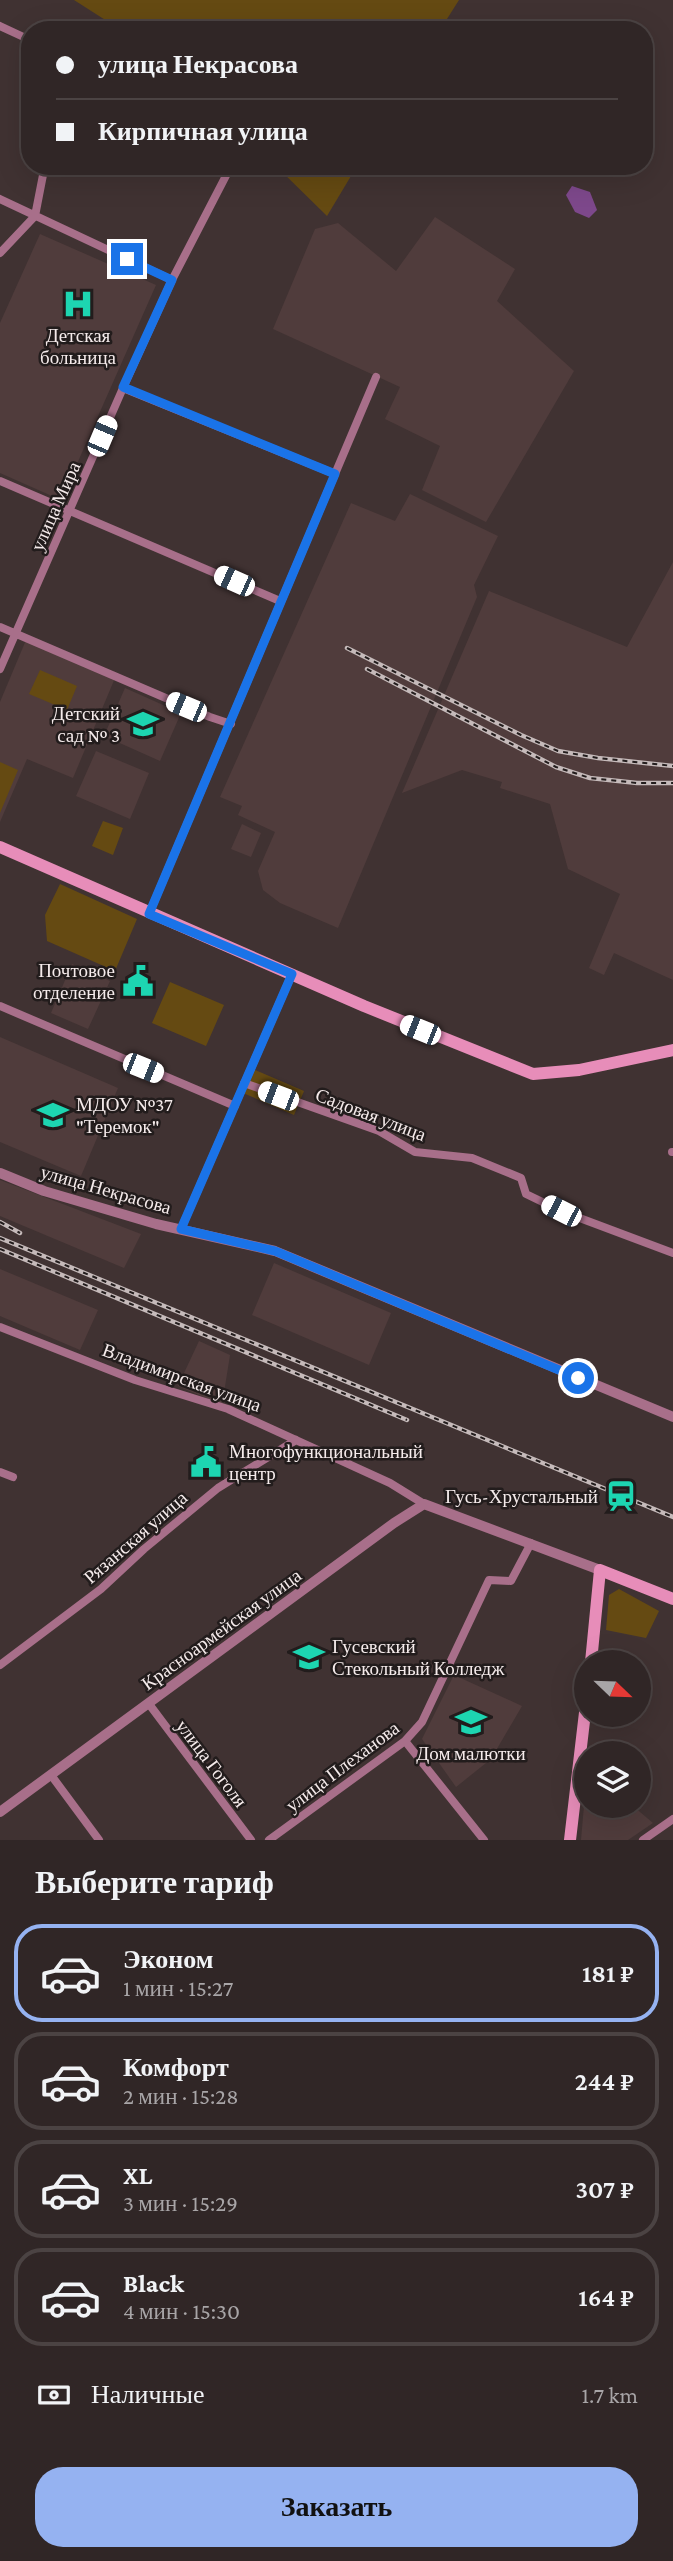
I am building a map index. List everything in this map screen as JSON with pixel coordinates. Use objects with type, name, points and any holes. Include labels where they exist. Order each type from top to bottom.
[{"type":"main road","points":[[0,847],[364,1006],[533,1074],[579,1070],[673,1051]]},
{"type":"main road","points":[[592,1650],[600,1570],[673,1599]]},
{"type":"main road","points":[[570,1840],[583,1727]]},
{"type":"street","points":[[0,26],[21,36]]},
{"type":"street","points":[[0,253],[35,216],[43,175]]},
{"type":"street","name":"улица Мира","points":[[0,669],[172,280],[226,175]]},
{"type":"street","points":[[0,199],[172,280]]},
{"type":"street","points":[[149,914],[376,377]]},
{"type":"street","points":[[123,387],[335,474]]},
{"type":"street","points":[[0,481],[280,601]]},
{"type":"street","points":[[0,627],[230,724]]},
{"type":"street","points":[[181,1229],[292,974]]},
{"type":"street","points":[[0,1006],[235,1106]]},
{"type":"street","name":"Садовая улица","points":[[244,1083],[379,1131],[415,1152],[472,1158],[521,1178],[526,1194],[561,1211],[673,1253]]},
{"type":"street","name":"улица Некрасова","points":[[0,1173],[44,1191],[156,1224],[275,1251],[673,1417]]},
{"type":"street","name":"Владимирская улица","points":[[0,1327],[135,1380],[228,1409],[390,1483],[425,1504]]},
{"type":"street","name":"Рязанская улица","points":[[0,1665],[101,1589],[144,1549],[218,1488],[296,1440]]},
{"type":"street","points":[[0,1472],[13,1477]]},
{"type":"street","points":[[425,1504],[600,1570]]},
{"type":"street","name":"Красноармейская улица","points":[[0,1812],[394,1523],[425,1504]]},
{"type":"street","name":"улица Плеханова","points":[[269,1840],[405,1741],[422,1722],[489,1580],[511,1581],[531,1543]]},
{"type":"street","name":"улица Гоголя","points":[[149,1704],[251,1840]]},
{"type":"street","points":[[405,1741],[484,1840]]},
{"type":"street","points":[[51,1774],[99,1840]]},
{"type":"street","points":[[643,1840],[673,1819]]},
{"type":"street","points":[[656,1831],[663,1840]]},
{"type":"shaded area","points":[[74,0],[459,0],[446,21],[107,21]]},
{"type":"shaded area","points":[[285,175],[352,175],[327,216]]},
{"type":"shaded area","points":[[572,186],[590,192],[597,210],[589,218],[575,212],[566,195]]},
{"type":"shaded area","points":[[435,217],[515,269],[497,301],[574,371],[486,522],[422,490],[440,446],[385,419],[400,387],[273,329],[315,229],[338,223],[396,271]]},
{"type":"shaded area","points":[[40,234],[156,285],[61,500],[0,473],[0,323]]},
{"type":"shaded area","points":[[410,494],[498,536],[474,585],[477,597],[338,928],[280,903],[263,890],[258,871],[275,832],[238,815],[242,806],[220,797],[351,503],[395,521]]},
{"type":"shaded area","points":[[673,562],[673,980],[614,953],[604,975],[589,968],[620,894],[568,869],[550,804],[500,788],[502,782],[462,770],[402,793],[489,591],[627,647]]},
{"type":"shaded area","points":[[26,640],[115,678],[73,778],[27,759],[0,822],[0,702]]},
{"type":"shaded area","points":[[40,670],[77,686],[67,710],[29,694]]},
{"type":"shaded area","name":"Детский сад № 3","points":[[125,688],[181,713],[160,761],[104,736]]},
{"type":"shaded area","points":[[96,751],[149,773],[130,819],[76,796]]},
{"type":"shaded area","points":[[0,762],[18,770],[0,813]]},
{"type":"shaded area","points":[[103,821],[123,828],[113,855],[92,846]]},
{"type":"shaded area","points":[[242,824],[261,833],[251,857],[231,849]]},
{"type":"shaded area","points":[[60,884],[137,919],[115,971],[47,941],[45,915]]},
{"type":"shaded area","points":[[72,964],[110,981],[88,1029],[51,1013]]},
{"type":"shaded area","points":[[170,982],[224,1005],[206,1046],[152,1023]]},
{"type":"shaded area","name":"МДОУ №37 \"Теремок\"","points":[[0,1037],[118,1088],[81,1176],[0,1142]]},
{"type":"shaded area","points":[[253,1069],[304,1091],[294,1115],[243,1093]]},
{"type":"shaded area","points":[[0,1180],[141,1234],[124,1268],[0,1216]]},
{"type":"shaded area","points":[[274,1263],[391,1313],[369,1365],[252,1315]]},
{"type":"shaded area","points":[[0,1269],[98,1310],[80,1350],[0,1316]]},
{"type":"shaded area","points":[[199,1341],[230,1355],[222,1405],[178,1386]]},
{"type":"shaded area","points":[[619,1589],[659,1611],[646,1638],[606,1630],[609,1595]]},
{"type":"shaded area","name":"Дом малютки","points":[[454,1675],[522,1706],[491,1759],[456,1787],[422,1739]]},
{"type":"shaded area","points":[[583,1818],[647,1818],[653,1823],[628,1840],[581,1840]]},
{"type":"railway","points":[[347,648],[558,751],[673,766]]},
{"type":"railway","points":[[367,669],[556,767],[590,778],[637,783],[673,783]]},
{"type":"railway","points":[[0,1222],[20,1233]]},
{"type":"railway","points":[[0,1238],[673,1517]]},
{"type":"railway","points":[[0,1249],[407,1420]]},
{"type":"place","name":"Детская больница","points":[[78,304]]},
{"type":"place","name":"Детский сад № 3","points":[[143,724]]},
{"type":"place","name":"Почтовое отделение","points":[[138,981]]},
{"type":"place","name":"МДОУ №37 \"Теремок\"","points":[[53,1115]]},
{"type":"place","name":"Многофункциональный центр","points":[[206,1462]]},
{"type":"place","name":"Гусь-Хрустальный","points":[[621,1496]]},
{"type":"place","name":"Гусевский Стекольный Колледж","points":[[309,1657]]},
{"type":"place","name":"Дом малютки","points":[[471,1722]]},
{"type":"route","points":[[127,259],[172,280],[123,387],[335,474],[149,914],[292,974],[181,1229],[275,1251],[578,1378]]}]
